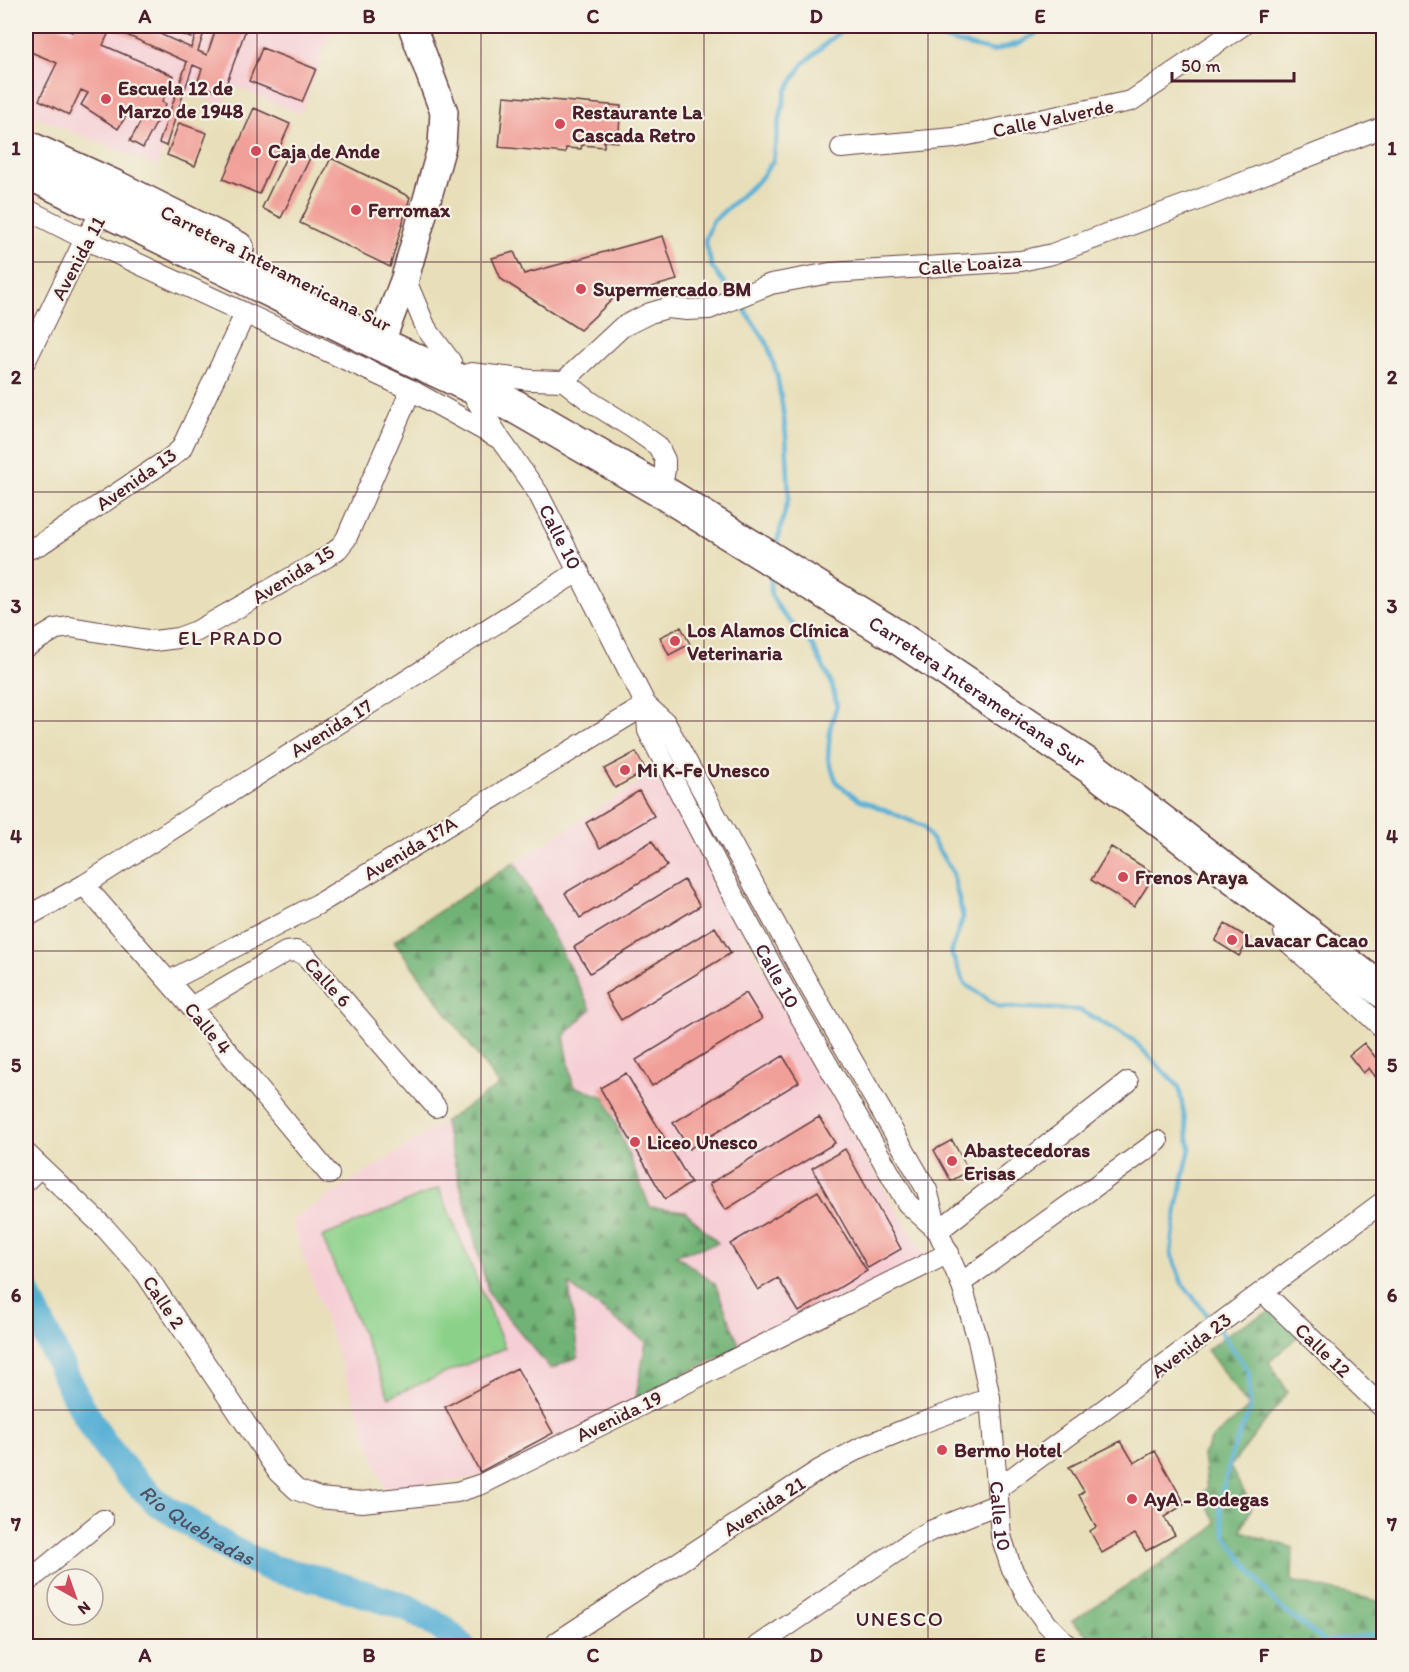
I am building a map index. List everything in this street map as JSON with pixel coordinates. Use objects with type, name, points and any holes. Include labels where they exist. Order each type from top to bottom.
[{"type":"highway","name":"Carretera Interamericana Sur","points":[[26,147],[111,198],[463,373],[516,408],[661,491],[899,638],[1082,761],[1383,992]]},
{"type":"highway","name":"Carretera Interamericana Sur","points":[[26,171],[111,198]]},
{"type":"street","points":[[384,333],[405,278],[442,146],[444,112],[412,26]]},
{"type":"street","name":"Calle Valverde","points":[[840,148],[954,138],[1131,101],[1242,26]]},
{"type":"street","name":"Calle Loaiza","points":[[564,381],[622,327],[650,313],[667,308],[709,309],[771,284],[830,273],[1021,261],[1052,254],[1193,202],[1383,127]]},
{"type":"street","name":"Avenida 11","points":[[26,360],[85,239],[111,198]]},
{"type":"street","points":[[26,208],[85,239],[411,390],[500,439]]},
{"type":"street","name":"Calle 10","points":[[405,278],[426,328],[463,373],[500,439],[538,493],[646,705],[648,731],[785,990],[907,1203],[938,1231],[949,1253],[961,1283],[978,1340],[990,1398],[1001,1536],[1011,1567],[1028,1598],[1068,1647]]},
{"type":"street","name":"Avenida 13","points":[[26,550],[41,544],[182,448],[245,314]]},
{"type":"street","points":[[463,373],[531,381],[564,381],[591,402],[658,446],[665,460],[661,491]]},
{"type":"street","name":"Avenida 15","points":[[26,647],[56,629],[70,627],[154,641],[178,638],[197,631],[327,557],[346,539],[411,390]]},
{"type":"street","name":"Avenida 17","points":[[26,917],[84,885],[579,571]]},
{"type":"street","name":"Avenida 17A","points":[[169,981],[318,904],[646,705]]},
{"type":"street","name":"Calle 4","points":[[84,885],[169,981],[329,1174]]},
{"type":"street","points":[[1289,920],[1284,932],[1287,941],[1383,1029]]},
{"type":"street","name":"Calle 6","points":[[190,1006],[286,952],[296,951],[305,955],[436,1107]]},
{"type":"street","points":[[938,1231],[1128,1082]]},
{"type":"street","points":[[961,1283],[1158,1141]]},
{"type":"street","name":"Calle 2","points":[[26,1153],[105,1228],[145,1274],[278,1472]]},
{"type":"street","points":[[26,1181],[40,1167]]},
{"type":"street","name":"Avenida 23","points":[[758,1647],[912,1541],[997,1496],[1383,1201]]},
{"type":"street","name":"Avenida 19","points":[[278,1472],[297,1490],[319,1498],[362,1502],[457,1492],[482,1484],[949,1253]]},
{"type":"street","name":"Calle 12","points":[[1263,1292],[1383,1409]]},
{"type":"street","name":"Avenida 21","points":[[555,1647],[557,1642],[819,1470],[860,1448],[911,1426],[990,1398]]},
{"type":"street","points":[[26,1583],[103,1520]]},
{"type":"shaded area","name":"Escuela 12 de Marzo de 1948","points":[[26,26],[333,26],[301,114],[231,85],[223,106],[189,92],[157,167],[26,112]]},
{"type":"shaded area","name":"Liceo Unesco","points":[[655,772],[868,1162],[926,1257],[475,1478],[385,1489],[291,1221],[499,1086],[394,941]]},
{"type":"green space","points":[[515,862],[591,1009],[564,1036],[573,1086],[605,1097],[650,1207],[685,1211],[718,1243],[676,1255],[715,1284],[740,1347],[636,1398],[646,1342],[569,1285],[578,1357],[551,1369],[489,1295],[444,1122],[499,1085],[394,941]]},
{"type":"green space","points":[[439,1188],[505,1348],[389,1397],[322,1237]]},
{"type":"green space","points":[[1271,1311],[1299,1336],[1269,1362],[1288,1392],[1230,1467],[1252,1506],[1241,1531],[1293,1548],[1292,1581],[1383,1602],[1383,1646],[1162,1646],[1157,1641],[1151,1646],[1100,1646],[1072,1621],[1209,1532],[1216,1522],[1200,1494],[1207,1489],[1203,1455],[1212,1439],[1249,1407],[1207,1350],[1233,1330]]},
{"type":"building","points":[[26,26],[58,26],[72,32],[75,26],[142,26],[191,48],[199,26],[206,26],[198,51],[207,55],[217,26],[247,26],[223,93],[197,84],[202,69],[193,65],[166,146],[159,143],[187,62],[111,28],[103,45],[174,76],[162,102],[166,104],[143,148],[130,141],[141,121],[127,114],[118,129],[81,105],[88,93],[81,90],[69,115],[39,100],[57,63],[26,50]]},
{"type":"building","points":[[162,26],[197,26],[191,38]]},
{"type":"building","points":[[262,48],[316,69],[302,102],[249,81]]},
{"type":"building","name":"Restaurante La Cascada Retro","points":[[504,96],[621,106],[618,142],[604,141],[604,147],[582,145],[581,149],[566,148],[565,153],[499,147]]},
{"type":"building","name":"Caja de Ande","points":[[254,108],[290,124],[259,194],[223,179]]},
{"type":"building","points":[[179,123],[207,133],[195,166],[167,155]]},
{"type":"building","points":[[290,149],[310,158],[281,218],[262,208]]},
{"type":"building","name":"Ferromax","points":[[331,158],[410,197],[390,267],[300,223]]},
{"type":"building","name":"Supermercado BM","points":[[663,236],[677,280],[615,297],[580,330],[501,279],[492,258],[514,252],[524,274]]},
{"type":"building","name":"Los Alamos Clínica Veterinaria","points":[[681,627],[690,644],[669,655],[660,637]]},
{"type":"building","name":"Mi K-Fe Unesco","points":[[636,752],[646,771],[615,788],[604,769]]},
{"type":"building","points":[[639,791],[654,816],[600,848],[586,823]]},
{"type":"building","points":[[652,841],[667,866],[580,918],[565,893]]},
{"type":"building","name":"Frenos Araya","points":[[1111,847],[1155,874],[1134,907],[1091,880]]},
{"type":"building","points":[[684,880],[700,906],[590,973],[574,947]]},
{"type":"building","name":"Lavacar Cacao","points":[[1225,924],[1250,939],[1239,956],[1215,941]]},
{"type":"building","points":[[715,927],[731,953],[621,1020],[605,994]]},
{"type":"building","points":[[746,993],[762,1019],[652,1086],[636,1060]]},
{"type":"building","points":[[1364,1043],[1376,1058],[1384,1053],[1384,1074],[1377,1079],[1369,1068],[1363,1073],[1349,1055]]},
{"type":"building","points":[[783,1056],[799,1082],[689,1149],[673,1123]]},
{"type":"building","points":[[626,1073],[691,1183],[665,1199],[600,1088]]},
{"type":"building","points":[[819,1117],[835,1143],[725,1210],[709,1184]]},
{"type":"building","name":"Abastecedoras Erisas","points":[[952,1140],[969,1171],[951,1181],[934,1150]]},
{"type":"building","points":[[845,1149],[901,1249],[868,1268],[812,1168]]},
{"type":"building","points":[[818,1191],[867,1271],[799,1312],[778,1278],[758,1290],[730,1244]]},
{"type":"building","points":[[517,1368],[553,1433],[480,1472],[445,1407]]},
{"type":"building","name":"AyA - Bodegas","points":[[1121,1441],[1134,1463],[1155,1451],[1185,1504],[1164,1517],[1175,1535],[1146,1551],[1135,1534],[1102,1553],[1090,1531],[1096,1527],[1079,1495],[1084,1491],[1069,1467]]},
{"type":"waterway","points":[[733,294],[712,267],[705,240],[713,221],[760,179],[773,161],[786,91],[803,64],[846,26]]},
{"type":"waterway","points":[[917,26],[926,35],[993,51],[1019,43],[1050,26]]},
{"type":"waterway","points":[[740,303],[767,343],[777,375],[782,404],[789,496],[775,549]]},
{"type":"waterway","points":[[770,572],[771,595],[782,613],[811,643],[831,682],[837,705],[830,728],[828,759],[837,783],[858,799],[923,826],[952,871],[963,917],[951,953],[965,984],[999,1007],[1080,1010],[1133,1040],[1179,1087],[1190,1148],[1177,1207],[1171,1253],[1182,1283],[1213,1322]]},
{"type":"waterway","name":"Río Quebradas","points":[[26,1292],[75,1396],[102,1441],[128,1474],[158,1503],[230,1549],[273,1569],[322,1580],[408,1608],[442,1628],[461,1646]]},
{"type":"waterway","points":[[1220,1331],[1249,1372],[1250,1410],[1232,1453],[1219,1504],[1226,1537],[1274,1602],[1325,1642],[1384,1633]]},
{"type":"place","name":"Escuela 12 de Marzo de 1948","points":[[106,99]]},
{"type":"place","name":"Restaurante La Cascada Retro","points":[[560,124]]},
{"type":"place","name":"Caja de Ande","points":[[256,151]]},
{"type":"place","name":"Ferromax","points":[[356,210]]},
{"type":"place","name":"Supermercado BM","points":[[581,289]]},
{"type":"place","name":"Los Alamos Clínica Veterinaria","points":[[675,641]]},
{"type":"place","name":"Mi K-Fe Unesco","points":[[625,770]]},
{"type":"place","name":"Frenos Araya","points":[[1123,877]]},
{"type":"place","name":"Lavacar Cacao","points":[[1232,940]]},
{"type":"place","name":"Liceo Unesco","points":[[635,1142]]},
{"type":"place","name":"Abastecedoras Erisas","points":[[952,1161]]},
{"type":"place","name":"Bermo Hotel","points":[[942,1450]]},
{"type":"place","name":"AyA - Bodegas","points":[[1132,1499]]},
{"type":"district","name":"EL PRADO","points":[[231,638]]},
{"type":"district","name":"UNESCO","points":[[900,1619]]}]
